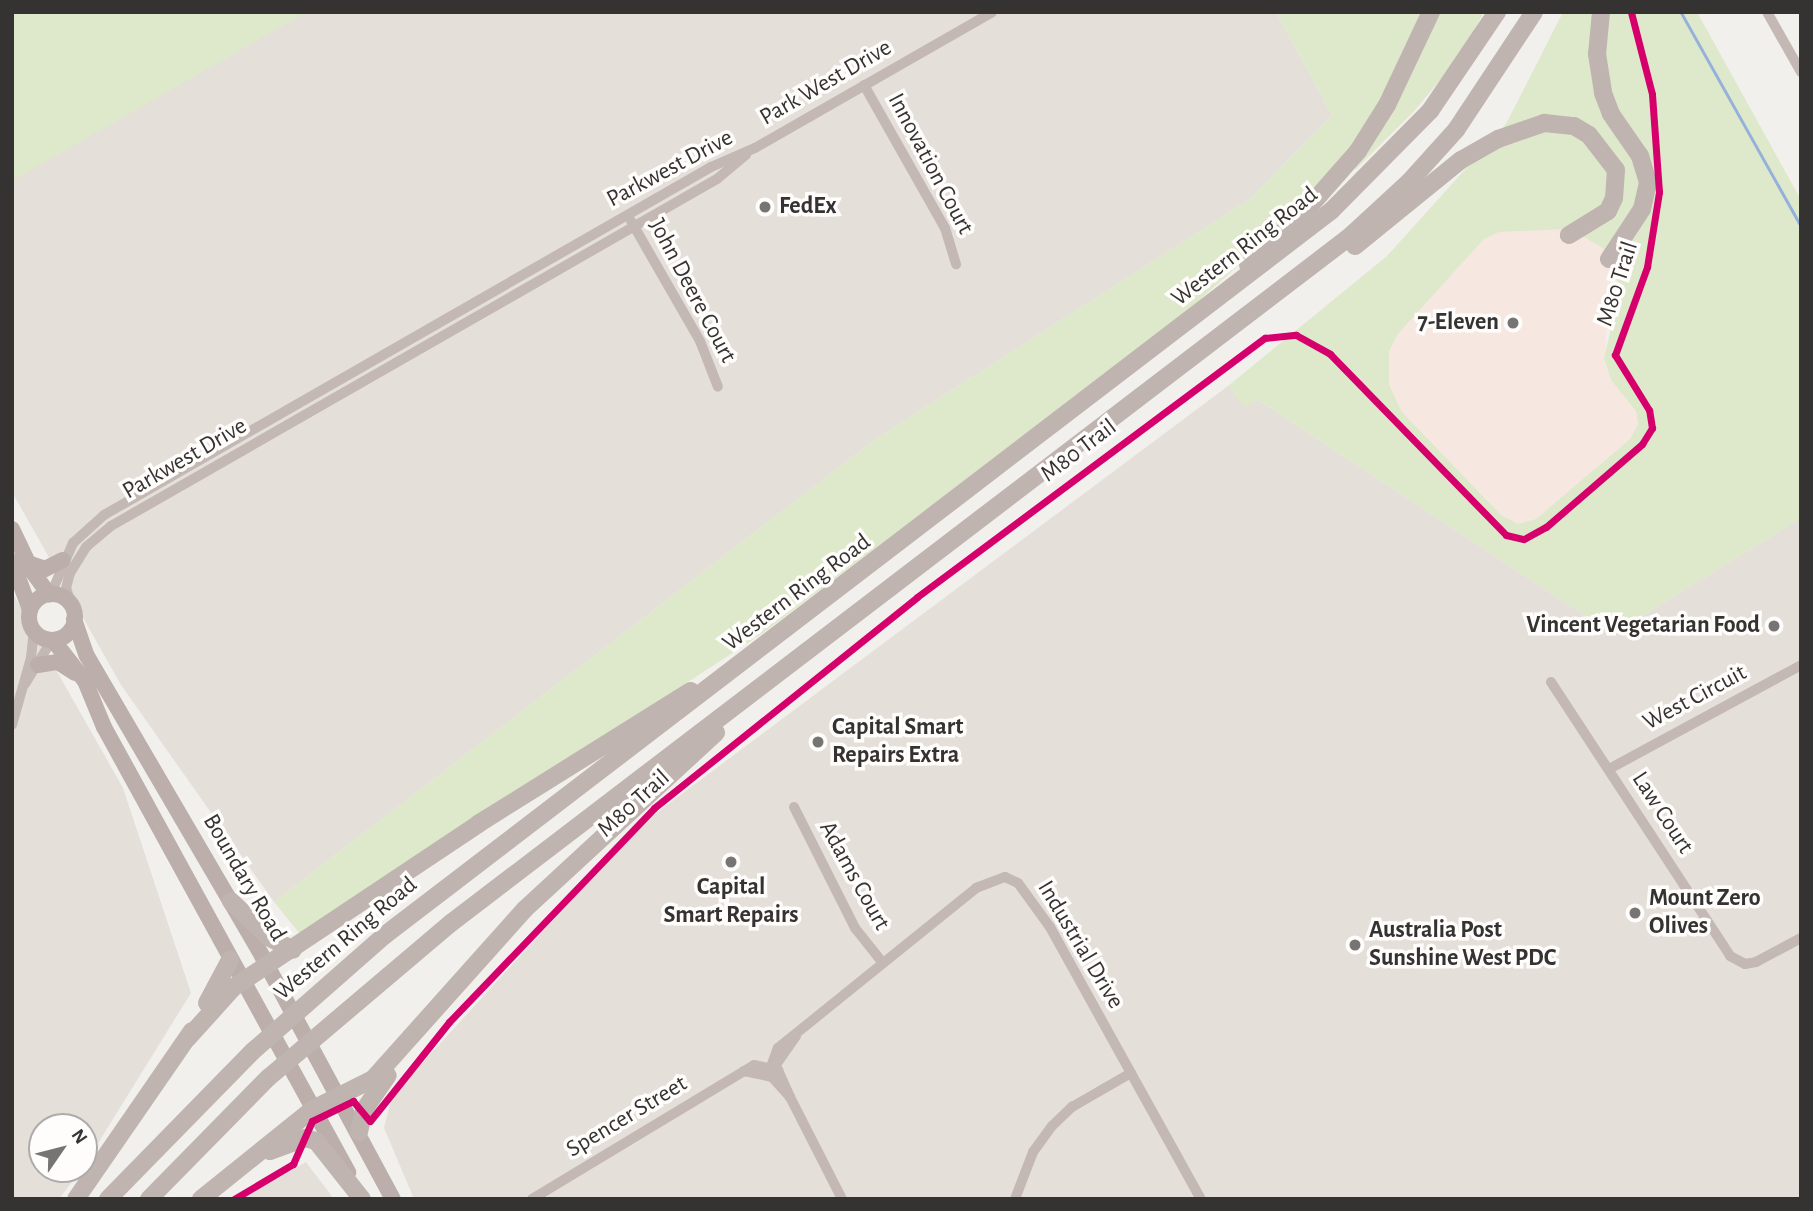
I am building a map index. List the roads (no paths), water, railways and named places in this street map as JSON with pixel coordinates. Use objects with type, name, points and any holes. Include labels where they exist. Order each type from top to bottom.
[{"type":"highway","points":[[1176,333],[1308,208],[1358,150],[1387,105],[1431,12]]},
{"type":"highway","name":"Western Ring Road","points":[[108,1199],[253,1051],[385,934],[789,630],[1298,239],[1369,177],[1430,111],[1497,12]]},
{"type":"highway","points":[[149,1199],[268,1078],[335,1018],[450,923],[1311,270],[1409,182],[1474,106],[1534,12]]},
{"type":"highway","points":[[1601,12],[1597,54],[1603,93],[1611,114],[1640,156],[1648,183],[1642,209],[1609,259]]},
{"type":"highway","points":[[1162,384],[1375,232],[1461,160],[1528,127],[1544,123],[1574,126],[1600,145],[1616,170],[1614,198],[1608,211],[1569,235]]},
{"type":"highway","points":[[76,1199],[187,1039],[219,999],[489,817],[789,630]]},
{"type":"highway","points":[[201,1199],[313,1109],[373,1079],[532,901],[763,686]]},
{"type":"highway","points":[[231,901],[268,936],[293,950]]},
{"type":"highway","points":[[187,1039],[230,960]]},
{"type":"highway","points":[[359,1132],[368,1103],[451,992]]},
{"type":"highway","points":[[246,1164],[280,1146],[310,1139],[324,1148],[362,1199]]},
{"type":"main road","points":[[12,529],[34,630],[52,640],[66,635],[72,612],[50,594],[20,562]]},
{"type":"main road","points":[[20,562],[45,569],[63,560]]},
{"type":"main road","points":[[30,610],[35,601],[50,594]]},
{"type":"main road","name":"Boundary Road","points":[[72,612],[87,656],[268,966],[393,1199]]},
{"type":"main road","name":"Boundary Road","points":[[52,640],[85,681],[104,727],[362,1199]]},
{"type":"main road","points":[[38,665],[58,662],[85,681]]},
{"type":"street","name":"Park West Drive","points":[[755,148],[992,12]]},
{"type":"street","points":[[1768,12],[1799,66]]},
{"type":"street","name":"Innovation Court","points":[[864,85],[945,228],[956,264]]},
{"type":"street","name":"Parkwest Drive","points":[[50,594],[63,560],[91,525],[628,215],[755,148]]},
{"type":"street","name":"Parkwest Drive","points":[[72,612],[67,582],[92,541],[217,465],[717,179],[755,148]]},
{"type":"street","name":"John Deere Court","points":[[628,215],[700,341],[718,387]]},
{"type":"street","points":[[211,454],[217,465]]},
{"type":"street","points":[[12,724],[34,630]]},
{"type":"street","points":[[22,689],[52,640]]},
{"type":"street","name":"West Circuit","points":[[1609,769],[1801,665]]},
{"type":"street","name":"Law Court","points":[[1551,682],[1723,946],[1741,963],[1756,962],[1801,938]]},
{"type":"street","name":"Adams Court","points":[[794,807],[855,928],[881,962]]},
{"type":"street","name":"Industrial Drive","points":[[771,1070],[778,1048],[881,962],[976,887],[1005,877],[1018,883],[1050,927],[1200,1199]]},
{"type":"street","points":[[771,1070],[790,1097],[842,1199]]},
{"type":"street","name":"Spencer Street","points":[[532,1199],[744,1071],[771,1070]]},
{"type":"street","points":[[1015,1199],[1033,1152],[1052,1126],[1072,1107],[1131,1073]]},
{"type":"waterway","points":[[1681,12],[1801,226]]},
{"type":"place","name":"FedEx","points":[[765,207]]},
{"type":"place","name":"7-Eleven","points":[[1513,323]]},
{"type":"place","name":"Vincent Vegetarian Food","points":[[1774,626]]},
{"type":"place","name":"Capital Smart Repairs Extra","points":[[818,742]]},
{"type":"place","name":"Capital Smart Repairs","points":[[731,862]]},
{"type":"place","name":"Mount Zero Olives","points":[[1635,913]]},
{"type":"place","name":"Australia Post Sunshine West PDC","points":[[1355,945]]}]
